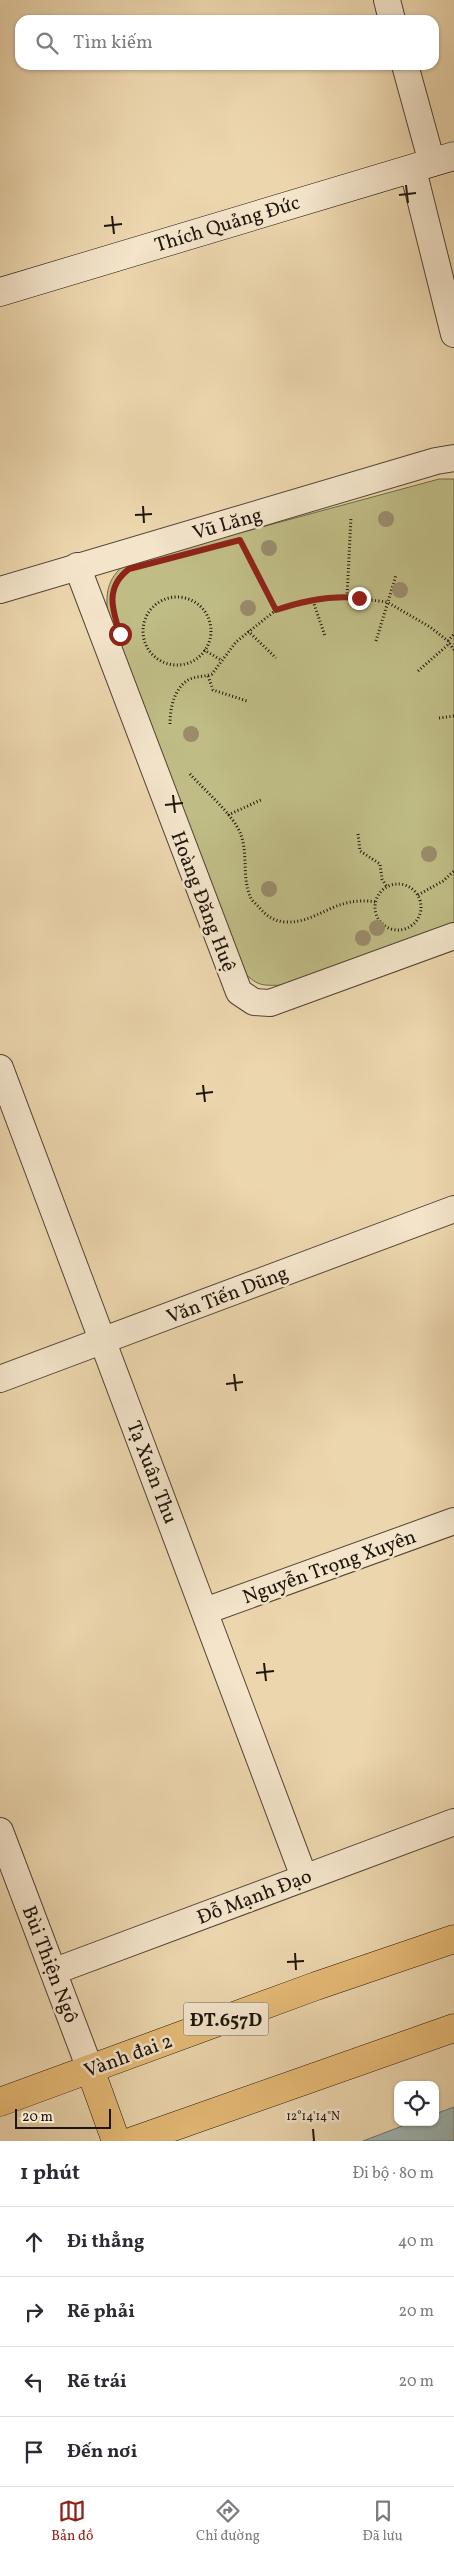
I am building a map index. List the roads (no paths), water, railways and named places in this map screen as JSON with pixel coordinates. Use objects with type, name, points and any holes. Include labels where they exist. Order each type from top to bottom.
[{"type":"main road","name":"Vành đai 2","points":[[0,2102],[307,1989],[454,1939]]},
{"type":"main road","points":[[133,2141],[454,2028]]},
{"type":"main road","points":[[90,2069],[116,2141]]},
{"type":"street","points":[[387,0],[391,15]]},
{"type":"street","points":[[406,70],[433,163],[454,334]]},
{"type":"street","name":"Thích Quảng Đức","points":[[0,292],[365,181],[433,163]]},
{"type":"street","name":"Vũ Lăng","points":[[0,590],[436,461],[454,458]]},
{"type":"street","name":"Hoàng Đăng Huệ","points":[[77,566],[239,992],[254,1002],[270,1003],[454,936]]},
{"type":"street","name":"Tạ Xuân Thu","points":[[0,1068],[104,1340],[304,1877]]},
{"type":"street","name":"Văn Tiến Dũng","points":[[0,1379],[454,1209]]},
{"type":"street","name":"Nguyễn Trọng Xuyên","points":[[205,1611],[454,1521]]},
{"type":"street","name":"Đỗ Mạnh Đạo","points":[[55,1971],[454,1822]]},
{"type":"street","name":"Bùi Thiện Ngô","points":[[0,1831],[55,1971],[90,2069]]},
{"type":"water","points":[[454,2107],[454,2141],[363,2141],[402,2126],[439,2126],[439,2113]]}]
